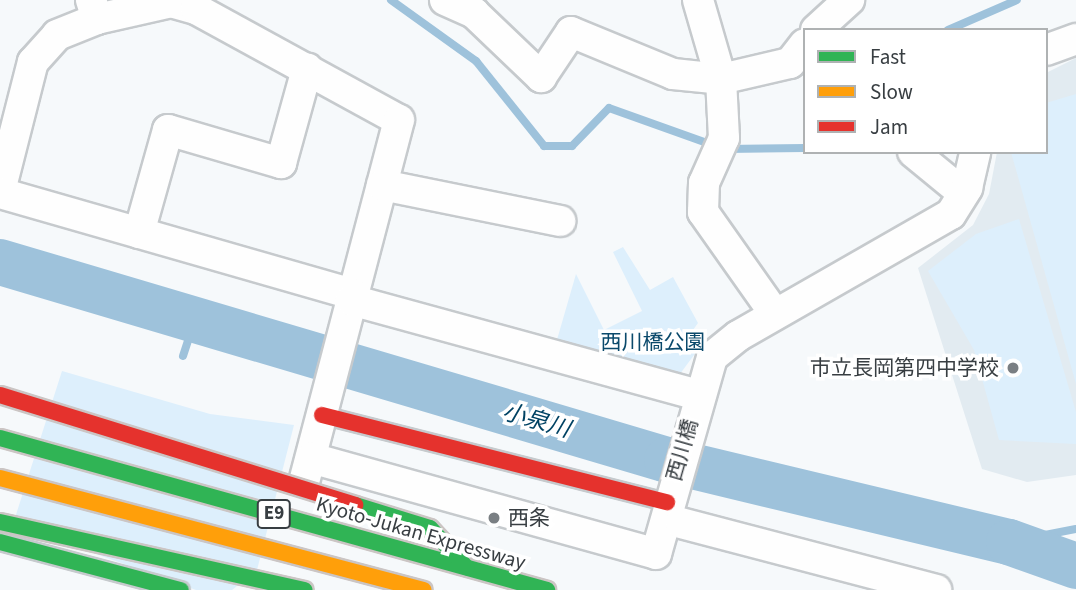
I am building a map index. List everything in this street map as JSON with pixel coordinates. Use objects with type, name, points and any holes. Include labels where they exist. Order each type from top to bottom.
[{"type":"main road","points":[[0,394],[430,528],[467,568]]},
{"type":"main road","points":[[324,407],[673,506]]},
{"type":"main road","name":"Kyoto-Jukan Expressway","points":[[0,438],[547,590]]},
{"type":"main road","name":"E9","points":[[0,478],[423,590]]},
{"type":"main road","points":[[0,522],[303,590]]},
{"type":"main road","points":[[0,542],[181,590]]},
{"type":"street","points":[[445,0],[474,13],[541,77],[571,32],[673,74],[721,79],[790,63],[803,47]]},
{"type":"street","points":[[698,0],[721,79],[719,149],[702,190],[703,212],[775,314]]},
{"type":"street","points":[[818,28],[849,0]]},
{"type":"street","points":[[275,590],[311,458],[350,302],[399,120],[197,9],[171,2],[94,10],[57,35],[33,62],[0,192],[139,233],[350,302],[696,401]]},
{"type":"street","points":[[1048,49],[1076,39]]},
{"type":"street","points":[[139,233],[168,130],[281,163],[307,69]]},
{"type":"street","points":[[915,154],[963,193],[974,154]]},
{"type":"street","points":[[382,185],[560,221]]},
{"type":"street","name":"西川橋","points":[[311,458],[656,554],[673,506],[696,401],[712,357],[775,314],[904,246],[951,214],[963,193]]},
{"type":"street","points":[[673,506],[936,590]]},
{"type":"shaded area","name":"市立長岡第四中学校","points":[[1076,58],[1076,475],[1027,482],[982,469],[918,268],[973,225],[989,194],[997,154],[1048,154],[1048,72]]},
{"type":"green space","points":[[1076,94],[1076,384],[1012,154],[1048,154],[1048,102]]},
{"type":"green space","points":[[1019,219],[1076,412],[1076,444],[999,440],[974,350],[928,271],[976,234]]},
{"type":"green space","name":"西川橋公園","points":[[623,247],[650,290],[673,277],[698,323],[686,340],[697,351],[674,382],[554,350],[576,274],[604,330],[642,311],[613,252]]},
{"type":"green space","points":[[62,371],[210,414],[294,425],[257,570],[232,590],[196,590],[13,524]]},
{"type":"waterway","points":[[391,0],[476,61],[544,146],[572,146],[609,108],[713,145]]},
{"type":"waterway","points":[[953,28],[1017,0]]},
{"type":"waterway","points":[[725,149],[803,148]]},
{"type":"waterway","name":"小泉川","points":[[0,262],[667,460],[1009,542],[1076,566]]},
{"type":"waterway","points":[[183,356],[195,319]]},
{"type":"waterway","points":[[1009,542],[1076,529]]},
{"type":"traffic: fast","points":[[0,438],[547,590]]},
{"type":"traffic: fast","points":[[355,505],[430,528],[467,568]]},
{"type":"traffic: fast","points":[[0,522],[304,590]]},
{"type":"traffic: fast","points":[[0,542],[181,590]]},
{"type":"traffic: jam","points":[[0,395],[355,505]]},
{"type":"traffic: jam","points":[[322,415],[667,502]]},
{"type":"traffic: slow","points":[[0,478],[423,590]]},
{"type":"place","name":"市立長岡第四中学校","points":[[1013,368]]},
{"type":"place","name":"西条","points":[[494,518]]}]
